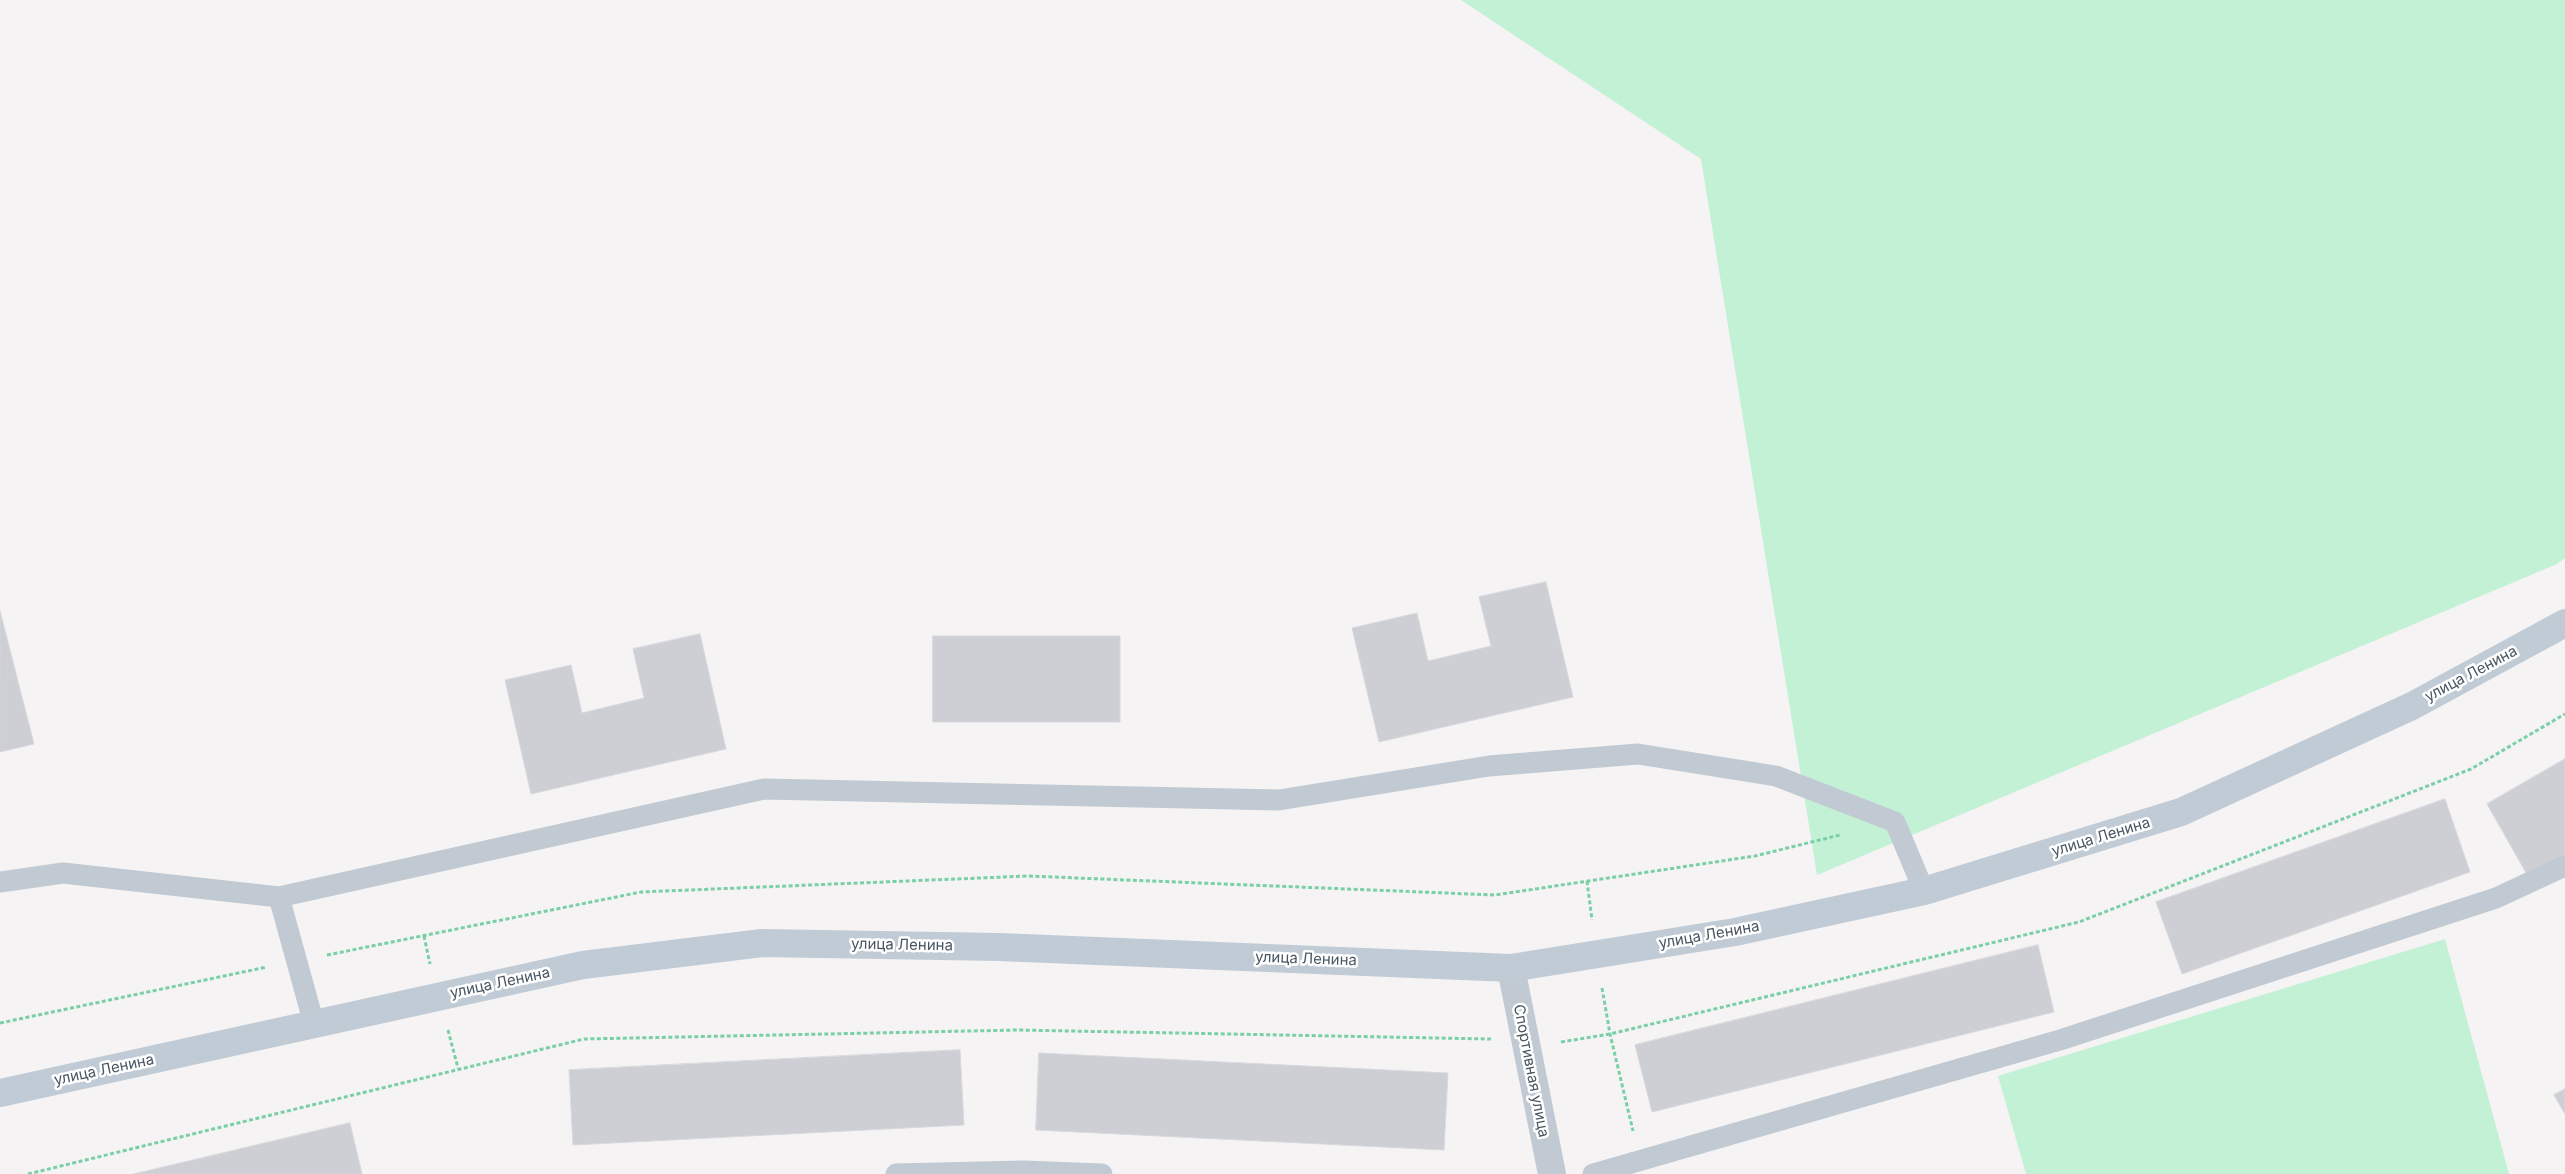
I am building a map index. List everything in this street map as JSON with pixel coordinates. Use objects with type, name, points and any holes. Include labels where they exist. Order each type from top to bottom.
[{"type":"main road","name":"улица Ленина","points":[[0,1093],[583,965],[762,943],[999,947],[1511,968],[1735,932],[1924,891],[2181,812],[2412,706],[2565,623]]},
{"type":"street","name":"Спортивная улица","points":[[1511,968],[1552,1174]]},
{"type":"lane","points":[[0,882],[63,873],[279,897],[764,789],[1279,800],[1489,766],[1638,754],[1776,776],[1894,822],[1924,891]]},
{"type":"lane","points":[[1593,1174],[2060,1040],[2496,898],[2565,866]]},
{"type":"lane","points":[[279,897],[314,1024]]},
{"type":"lane","points":[[896,1174],[1023,1171],[1102,1174]]},
{"type":"path","points":[[28,1174],[584,1039],[1018,1030],[1495,1040],[1526,1047],[1610,1034],[2079,922],[2471,769],[2565,714]]},
{"type":"path","points":[[0,1023],[641,892],[1028,876],[1495,895],[1754,856],[1894,822]]},
{"type":"path","points":[[1596,955],[1610,1034],[1640,1160]]},
{"type":"green space","points":[[1461,0],[2565,0],[2565,558],[2557,564],[1817,875],[1701,159]]},
{"type":"green space","points":[[2445,939],[2509,1174],[2026,1174],[1998,1076]]},
{"type":"building","points":[[1546,582],[1573,697],[1379,742],[1352,628],[1417,613],[1428,661],[1491,646],[1479,597]]},
{"type":"building","points":[[0,611],[34,744],[0,752]]},
{"type":"building","points":[[700,634],[726,749],[531,794],[505,680],[571,665],[582,713],[644,698],[633,649]]},
{"type":"building","points":[[933,636],[1120,636],[1120,722],[933,722]]},
{"type":"building","points":[[2565,759],[2565,857],[2529,878],[2487,804]]},
{"type":"building","points":[[2445,799],[2470,872],[2182,974],[2156,902]]},
{"type":"building","points":[[2038,945],[2054,1012],[1652,1112],[1635,1045]]},
{"type":"building","points":[[960,1050],[964,1125],[573,1145],[569,1070]]},
{"type":"building","points":[[1039,1053],[1448,1073],[1444,1150],[1036,1130]]},
{"type":"building","points":[[2565,1089],[2565,1114],[2554,1095]]},
{"type":"building","points":[[350,1123],[362,1174],[134,1174]]}]
